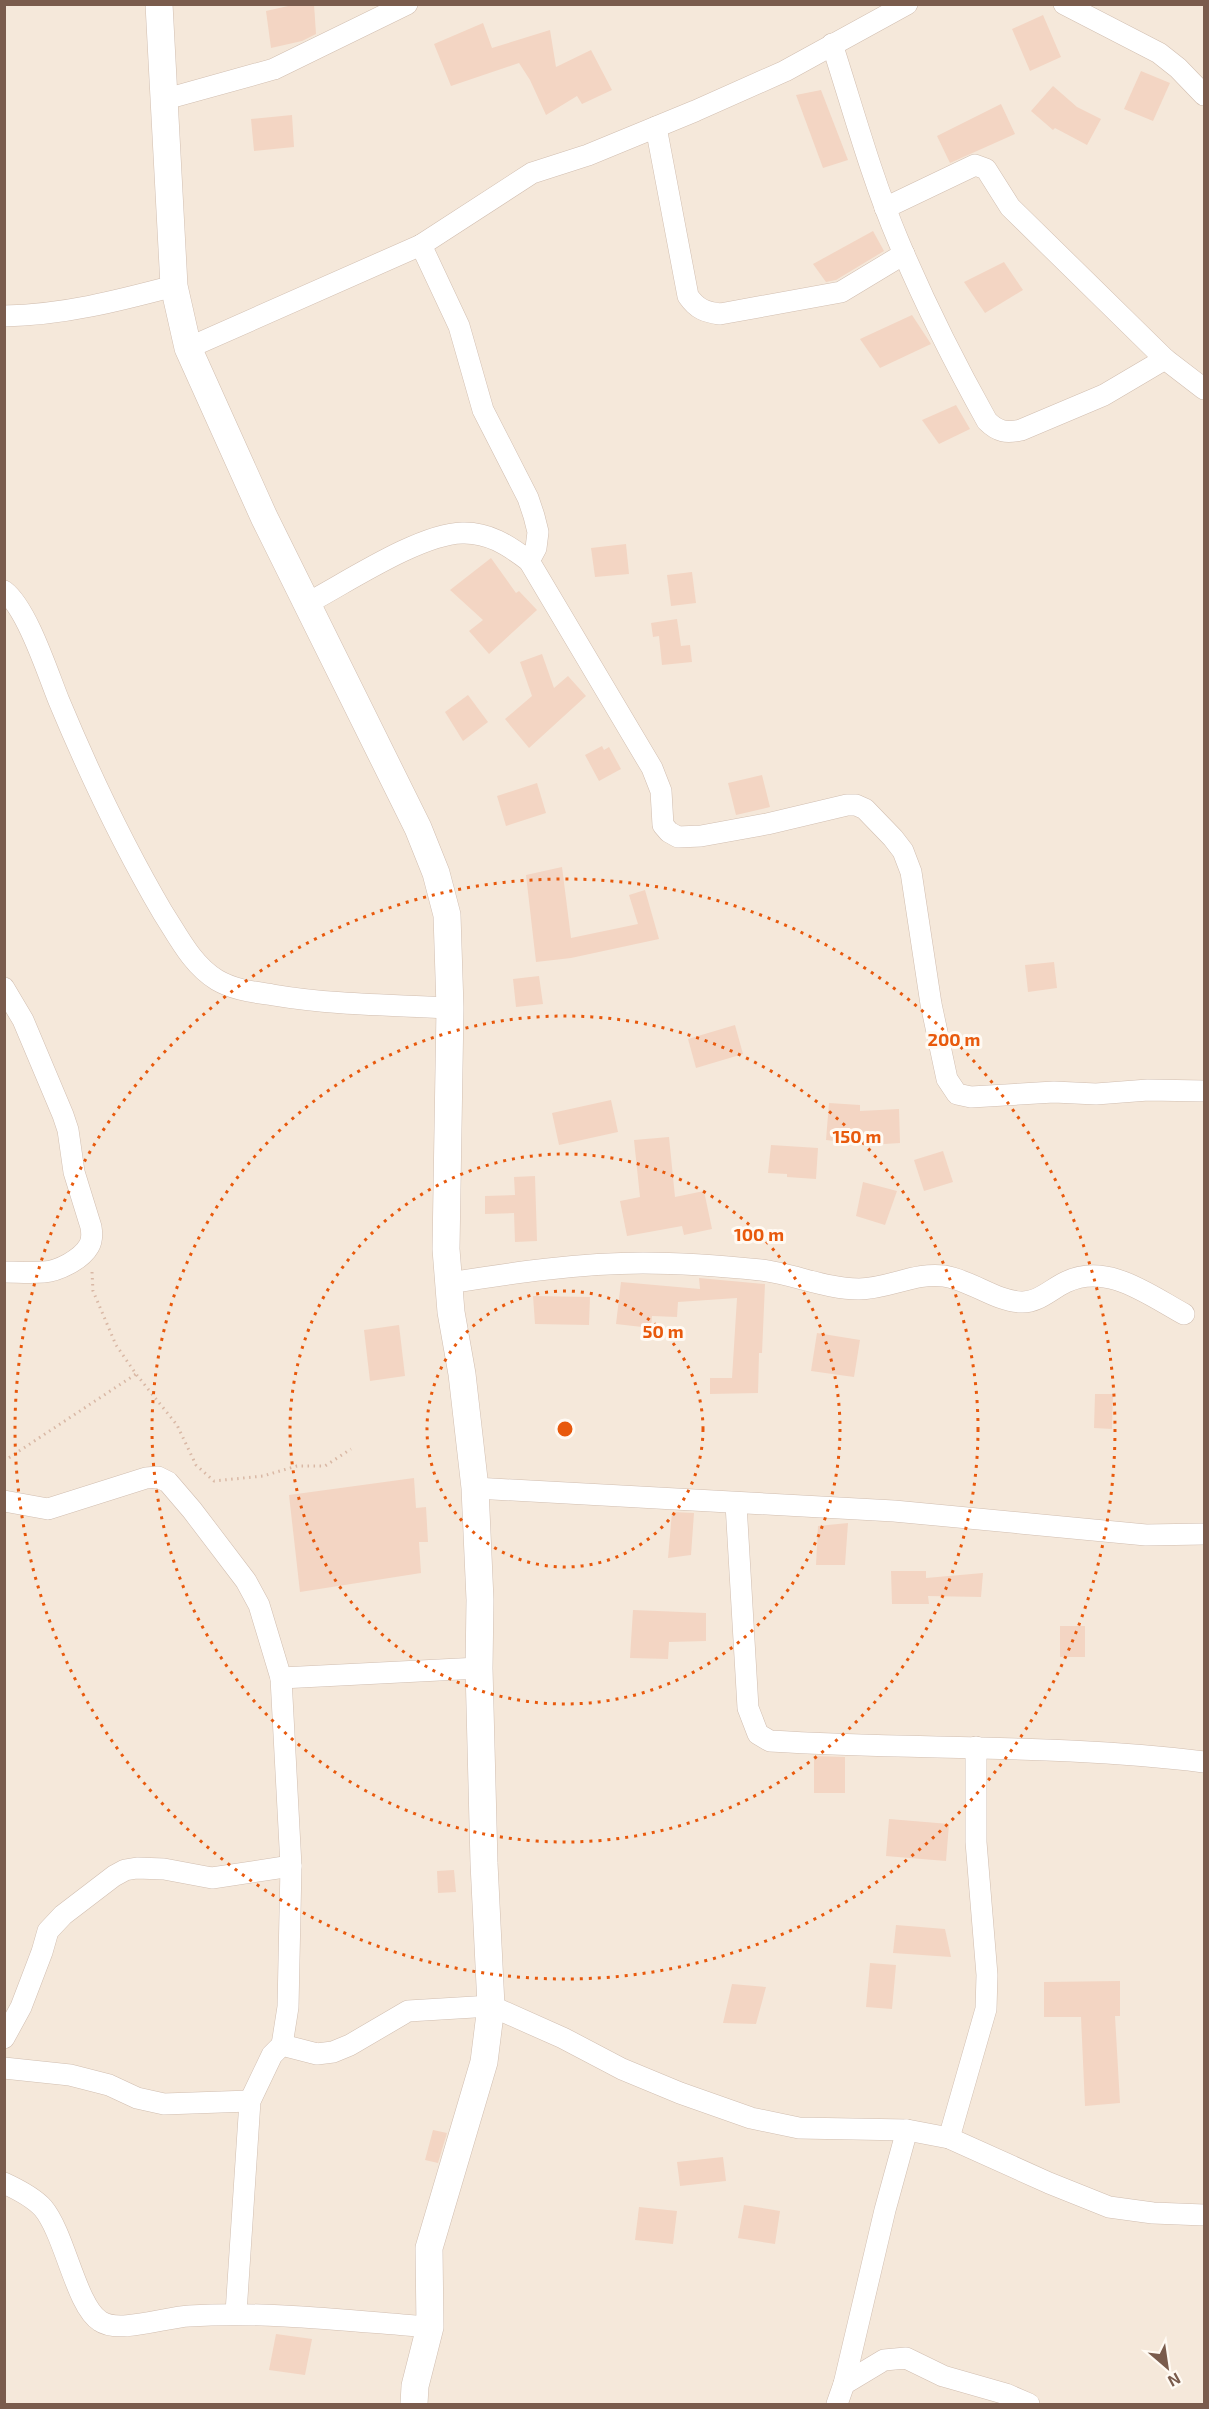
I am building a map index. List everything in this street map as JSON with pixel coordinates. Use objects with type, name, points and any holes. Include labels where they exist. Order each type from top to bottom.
[{"type":"street","points":[[159,4],[166,99],[167,176],[174,286],[188,348],[260,507],[418,828],[436,873],[447,915],[450,1008],[446,1249],[451,1312],[462,1374],[475,1488],[480,1600],[483,1863],[491,2006],[484,2062],[429,2248],[430,2327],[415,2386],[414,2404]]},
{"type":"street","points":[[166,99],[274,69],[407,4]]},
{"type":"street","points":[[188,348],[421,245],[532,173],[656,127],[785,71],[907,4]]},
{"type":"street","points":[[1064,4],[1159,53],[1178,68],[1204,95]]},
{"type":"street","points":[[832,44],[885,208],[904,254],[949,352],[987,421],[996,430],[1008,433],[1021,430],[1104,395],[1165,359]]},
{"type":"street","points":[[656,127],[688,296],[695,306],[707,312],[720,314],[841,292],[904,254]]},
{"type":"street","points":[[885,208],[975,165],[982,166],[1010,207],[1165,359],[1204,389]]},
{"type":"street","points":[[421,245],[459,326],[483,410],[534,516],[538,532],[536,548],[528,561]]},
{"type":"street","points":[[4,316],[59,313],[96,307],[174,286]]},
{"type":"street","points":[[306,603],[397,554],[444,535],[463,533],[486,536],[506,543],[528,561],[652,768],[661,791],[663,825],[669,832],[678,837],[701,836],[856,805],[865,809],[893,838],[903,851],[911,872],[931,1004],[947,1079],[957,1094],[971,1097],[1054,1092],[1096,1094],[1148,1090],[1204,1091]]},
{"type":"street","points":[[4,591],[16,605],[27,625],[76,740],[131,856],[182,944],[198,964],[217,980],[243,990],[312,1002],[450,1008]]},
{"type":"street","points":[[4,988],[23,1020],[68,1130],[74,1172],[91,1227],[89,1246],[78,1258],[46,1272],[4,1272]]},
{"type":"street","points":[[448,1283],[495,1276],[643,1263],[763,1271],[826,1285],[859,1289],[878,1287],[915,1277],[944,1276],[1009,1300],[1021,1302],[1034,1301],[1068,1281],[1097,1276],[1121,1280],[1184,1314]]},
{"type":"street","points":[[4,1501],[48,1509],[146,1478],[158,1477],[168,1482],[246,1581],[259,1605],[281,1678],[291,1866],[288,2007],[282,2046],[272,2055],[250,2101],[236,2313]]},
{"type":"street","points":[[475,1488],[894,1511],[1146,1534],[1204,1534]]},
{"type":"street","points":[[736,1504],[748,1708],[758,1734],[770,1741],[866,1747],[1079,1750],[1204,1762]]},
{"type":"street","points":[[281,1678],[479,1668]]},
{"type":"street","points":[[949,2138],[986,2009],[987,1975],[976,1842],[976,1748]]},
{"type":"street","points":[[4,2038],[21,2007],[48,1931],[63,1915],[114,1876],[125,1870],[137,1868],[164,1869],[212,1878],[291,1866]]},
{"type":"street","points":[[282,2046],[317,2054],[333,2052],[350,2045],[408,2011],[491,2006],[563,2038],[622,2069],[680,2093],[751,2118],[799,2128],[907,2130],[949,2138],[1049,2183],[1108,2206],[1153,2213],[1204,2215]]},
{"type":"street","points":[[4,2068],[70,2075],[109,2085],[138,2098],[164,2104],[250,2101]]},
{"type":"street","points":[[837,2404],[844,2384],[885,2210],[907,2130]]},
{"type":"street","points":[[4,2183],[43,2208],[65,2249],[88,2308],[100,2322],[118,2327],[172,2317],[236,2313],[430,2327]]},
{"type":"street","points":[[844,2384],[884,2360],[906,2358],[944,2376],[1006,2394],[1029,2404]]},
{"type":"path","points":[[89,1246],[93,1290],[116,1345],[177,1425],[196,1465],[214,1481],[263,1476],[297,1466],[325,1466],[351,1449]]},
{"type":"path","points":[[4,1461],[136,1374]]},
{"type":"shaded area","points":[[5,5],[1204,5],[1204,2404],[5,2404]]},
{"type":"building","points":[[297,4],[314,4],[316,34],[302,41],[271,48],[266,11]]},
{"type":"building","points":[[1043,15],[1061,57],[1030,71],[1012,29]]},
{"type":"building","points":[[483,23],[492,48],[550,30],[556,67],[591,50],[612,90],[582,104],[577,96],[546,115],[530,80],[519,63],[451,86],[434,44]]},
{"type":"building","points":[[1141,71],[1170,83],[1153,121],[1124,109]]},
{"type":"building","points":[[1053,86],[1077,107],[1101,119],[1087,145],[1055,128],[1053,130],[1031,111]]},
{"type":"building","points":[[821,90],[848,160],[823,168],[796,95]]},
{"type":"building","points":[[1001,104],[1015,134],[950,163],[937,136]]},
{"type":"building","points":[[292,115],[294,147],[254,151],[251,119]]},
{"type":"building","points":[[873,231],[884,251],[836,280],[826,282],[813,264]]},
{"type":"building","points":[[1004,262],[1023,290],[985,313],[964,282]]},
{"type":"building","points":[[912,315],[931,344],[880,368],[860,339]]},
{"type":"building","points":[[956,405],[970,429],[939,444],[922,420]]},
{"type":"building","points":[[626,544],[629,574],[595,577],[591,548]]},
{"type":"building","points":[[491,558],[516,593],[519,591],[537,610],[489,654],[469,631],[483,620],[450,590]]},
{"type":"building","points":[[692,572],[696,603],[671,606],[667,575]]},
{"type":"building","points":[[677,619],[681,646],[690,645],[692,662],[662,665],[659,636],[653,637],[651,623]]},
{"type":"building","points":[[542,654],[554,688],[568,676],[586,696],[529,748],[505,719],[532,696],[520,662]]},
{"type":"building","points":[[468,695],[488,722],[463,741],[445,712]]},
{"type":"building","points":[[602,746],[604,750],[609,747],[621,769],[599,781],[585,755]]},
{"type":"building","points":[[762,775],[770,807],[736,815],[728,783]]},
{"type":"building","points":[[537,783],[546,813],[506,826],[497,796]]},
{"type":"building","points":[[562,867],[571,938],[638,924],[629,895],[645,890],[659,939],[571,958],[536,962],[526,875]]},
{"type":"building","points":[[1054,962],[1057,988],[1028,992],[1025,965]]},
{"type":"building","points":[[539,976],[543,1004],[516,1007],[513,979]]},
{"type":"building","points":[[735,1025],[743,1054],[696,1068],[688,1039]]},
{"type":"building","points":[[611,1100],[618,1132],[559,1145],[552,1113]]},
{"type":"building","points":[[829,1103],[860,1105],[860,1111],[899,1109],[900,1143],[869,1145],[826,1140]]},
{"type":"building","points":[[669,1137],[675,1197],[704,1191],[712,1229],[684,1235],[682,1226],[627,1236],[620,1201],[640,1197],[634,1140]]},
{"type":"building","points":[[771,1145],[818,1148],[816,1179],[768,1173]]},
{"type":"building","points":[[943,1151],[953,1182],[924,1191],[914,1160]]},
{"type":"building","points":[[535,1176],[537,1241],[515,1242],[514,1213],[485,1214],[485,1196],[515,1195],[514,1177]]},
{"type":"building","points":[[863,1182],[897,1191],[885,1225],[856,1216]]},
{"type":"building","points":[[699,1278],[765,1284],[758,1393],[710,1394],[710,1378],[732,1378],[737,1298],[678,1302],[677,1317],[652,1316],[651,1328],[616,1324],[621,1282],[700,1289]]},
{"type":"building","points":[[533,1296],[590,1297],[589,1325],[535,1324]]},
{"type":"building","points":[[399,1325],[405,1376],[370,1381],[364,1330]]},
{"type":"building","points":[[817,1333],[860,1340],[854,1377],[811,1371]]},
{"type":"building","points":[[1095,1394],[1113,1394],[1112,1429],[1094,1428]]},
{"type":"building","points":[[414,1478],[416,1508],[426,1507],[428,1542],[419,1542],[421,1573],[300,1592],[289,1495]]},
{"type":"building","points":[[672,1512],[694,1513],[691,1555],[668,1558]]},
{"type":"building","points":[[848,1523],[845,1565],[816,1565],[818,1526]]},
{"type":"building","points":[[891,1571],[926,1571],[926,1578],[983,1573],[981,1597],[928,1596],[929,1604],[892,1604]]},
{"type":"building","points":[[633,1610],[706,1613],[706,1641],[669,1642],[668,1659],[630,1658]]},
{"type":"building","points":[[1060,1626],[1085,1626],[1085,1657],[1060,1657]]},
{"type":"building","points":[[814,1756],[845,1757],[845,1793],[814,1793]]},
{"type":"building","points":[[889,1819],[949,1824],[946,1861],[886,1856]]},
{"type":"building","points":[[454,1870],[456,1892],[438,1893],[437,1871]]},
{"type":"building","points":[[896,1925],[945,1929],[951,1957],[893,1953]]},
{"type":"building","points":[[870,1963],[896,1965],[892,2009],[866,2007]]},
{"type":"building","points":[[1120,1981],[1120,2016],[1115,2016],[1120,2103],[1085,2106],[1081,2017],[1044,2017],[1044,1982]]},
{"type":"building","points":[[732,1984],[766,1987],[756,2024],[723,2023]]},
{"type":"building","points":[[433,2130],[447,2133],[438,2163],[425,2160]]},
{"type":"building","points":[[723,2157],[726,2181],[680,2186],[677,2162]]},
{"type":"building","points":[[744,2205],[780,2211],[775,2244],[738,2238]]},
{"type":"building","points":[[639,2207],[677,2211],[673,2244],[635,2240]]},
{"type":"building","points":[[276,2334],[312,2339],[305,2375],[269,2370]]}]
